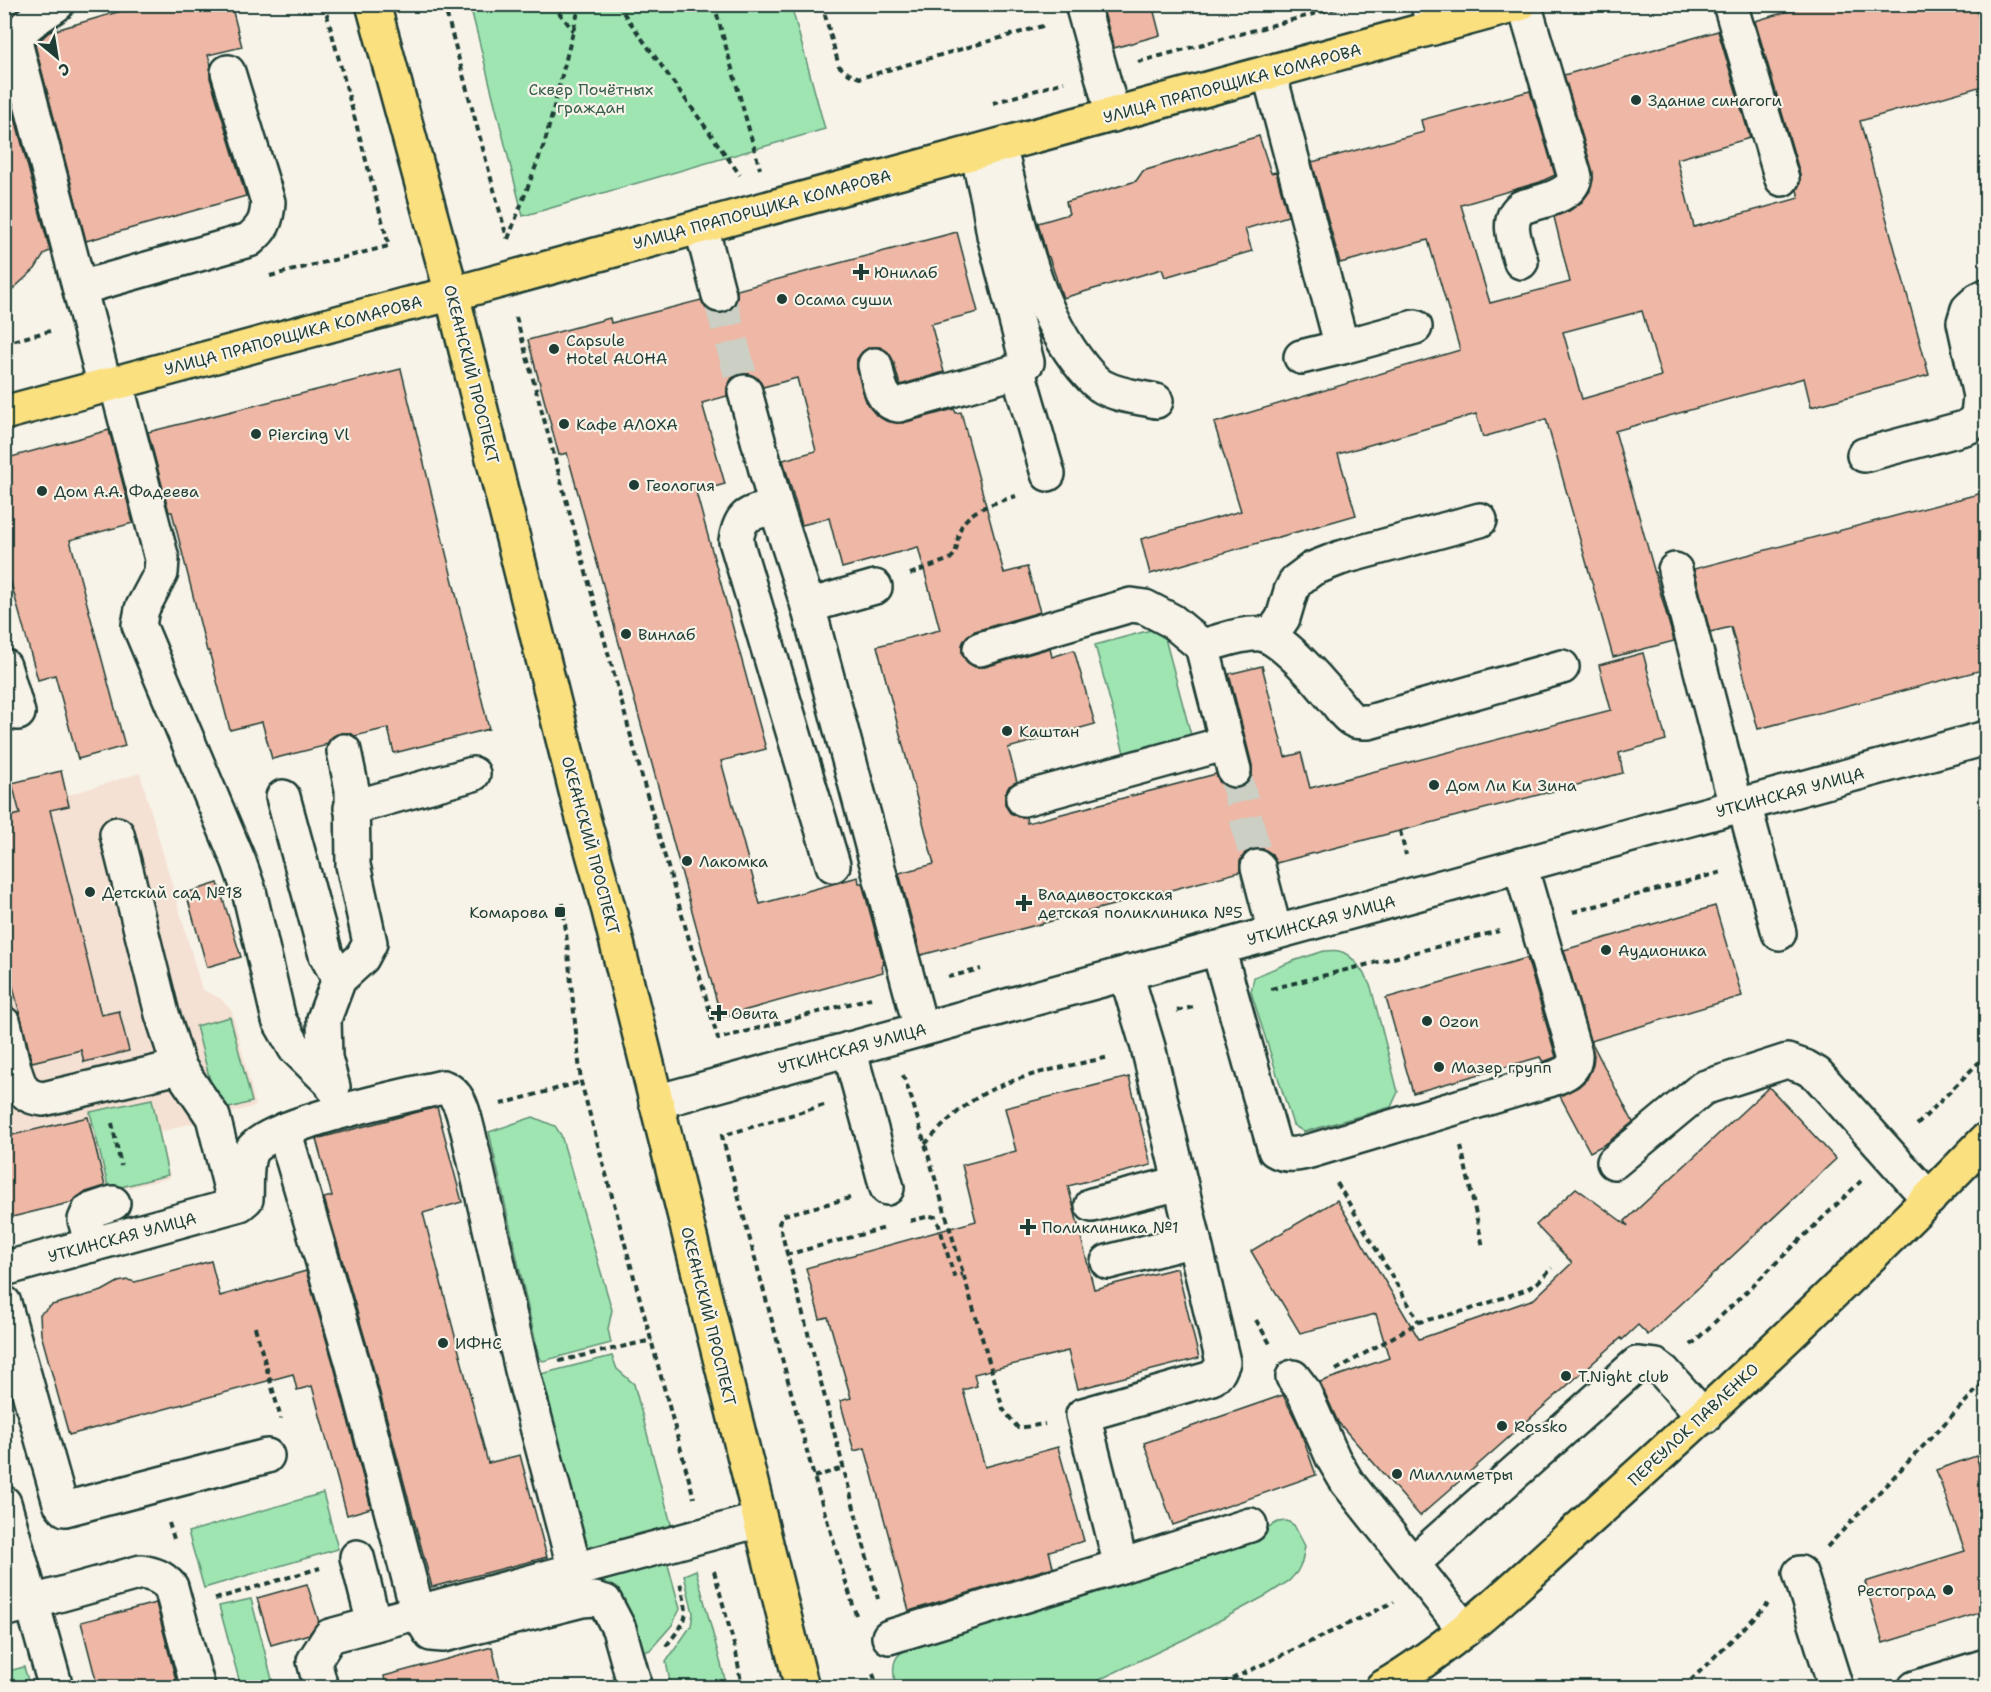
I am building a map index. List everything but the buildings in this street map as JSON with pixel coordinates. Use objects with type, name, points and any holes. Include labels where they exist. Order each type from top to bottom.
[{"type":"main road","name":"ОКЕАНСКИЙ ПРОСПЕКТ","points":[[373,4],[453,294],[802,1688]]},
{"type":"main road","name":"УЛИЦА ПРАПОРЩИКА КОМАРОВА","points":[[4,413],[405,304],[453,294],[1269,72],[1431,16],[1522,4]]},
{"type":"main road","name":"ПЕРЕУЛОК ПАВЛЕНКО","points":[[1382,1688],[1465,1630],[1704,1416],[1929,1199],[1986,1140]]},
{"type":"street","points":[[57,4],[20,33],[16,39],[16,46],[88,321],[110,384],[162,559],[161,573],[142,609],[139,625],[239,862],[249,891],[279,1020],[295,1048],[337,1097]]},
{"type":"street","points":[[1521,262],[1512,229],[1512,220],[1516,212],[1522,207],[1565,193],[1573,184],[1575,177],[1522,4]]},
{"type":"street","points":[[1730,4],[1782,179]]},
{"type":"street","points":[[1083,9],[1113,115]]},
{"type":"street","points":[[80,288],[249,240],[263,227],[268,217],[268,202],[228,72]]},
{"type":"street","points":[[1269,72],[1342,347]]},
{"type":"street","points":[[875,365],[885,399],[890,404],[898,405],[1018,371],[1027,362],[994,235],[988,199],[988,149]]},
{"type":"street","points":[[988,149],[1056,328],[1074,357],[1102,386],[1119,393],[1156,401]]},
{"type":"street","points":[[701,226],[719,295]]},
{"type":"street","points":[[1864,454],[1968,427],[1978,416],[1980,396],[1964,322],[1968,309],[1986,296]]},
{"type":"street","points":[[1301,357],[1415,327]]},
{"type":"street","points":[[1018,371],[1048,474]]},
{"type":"street","points":[[745,392],[776,507],[808,606],[909,988],[905,1033]]},
{"type":"street","points":[[776,507],[748,515],[738,525],[736,541],[833,865]]},
{"type":"street","points":[[1270,637],[1283,618],[1296,581],[1312,569],[1340,558],[1480,520]]},
{"type":"street","points":[[1675,570],[1740,805],[1779,933]]},
{"type":"street","points":[[808,606],[875,587]]},
{"type":"street","points":[[980,649],[1131,605],[1145,607],[1172,621],[1202,646],[1230,756],[1023,799]]},
{"type":"street","points":[[1202,646],[1262,633],[1270,637],[1303,666],[1356,722],[1369,722],[1562,667]]},
{"type":"street","points":[[4,666],[18,713]]},
{"type":"street","name":"УТКИНСКАЯ УЛИЦА","points":[[656,1102],[1986,738]]},
{"type":"street","points":[[337,1097],[325,1058],[324,1019],[339,979],[362,958],[370,943],[353,865],[351,778],[344,751]]},
{"type":"street","points":[[351,808],[473,774]]},
{"type":"street","points":[[283,796],[326,955],[339,979]]},
{"type":"street","points":[[117,834],[162,1014],[179,1067],[213,1117],[238,1205],[246,1199],[250,1152],[260,1142],[337,1097],[443,1087],[457,1097],[469,1136],[522,1370],[575,1570]]},
{"type":"street","points":[[1218,948],[1275,1150],[1282,1154],[1297,1154],[1317,1149],[1568,1073],[1575,1061],[1520,865]]},
{"type":"street","points":[[1258,867],[1275,932]]},
{"type":"street","points":[[1121,1566],[1083,1415],[1212,1378],[1219,1371],[1223,1362],[1148,1047],[1133,998],[1129,972]]},
{"type":"street","points":[[4,1024],[18,1081],[25,1092],[33,1097],[43,1099],[179,1067]]},
{"type":"street","points":[[849,1049],[887,1188]]},
{"type":"street","points":[[1614,1162],[1703,1088],[1787,1061],[1817,1074],[1929,1199]]},
{"type":"street","points":[[284,1130],[352,1361],[418,1613],[431,1634],[443,1635],[582,1600],[594,1599],[605,1602],[619,1629],[633,1679]]},
{"type":"street","points":[[1092,1205],[1180,1183]]},
{"type":"street","points":[[92,1245],[85,1220],[89,1211],[113,1203]]},
{"type":"street","name":"УТКИНСКАЯ УЛИЦА","points":[[4,1269],[238,1205]]},
{"type":"street","points":[[1108,1262],[1194,1240]]},
{"type":"street","points":[[4,1303],[60,1503],[65,1509],[267,1456]]},
{"type":"street","points":[[1413,1563],[1637,1364],[1656,1366],[1664,1371],[1704,1416]]},
{"type":"street","points":[[1298,1384],[1347,1482],[1465,1630]]},
{"type":"street","points":[[4,1503],[19,1606],[56,1688]]},
{"type":"street","points":[[321,1688],[314,1661],[330,1636],[760,1520]]},
{"type":"street","points":[[889,1637],[1250,1525]]},
{"type":"street","points":[[357,1557],[374,1624]]},
{"type":"street","points":[[19,1606],[141,1572],[158,1576],[171,1587],[198,1688]]},
{"type":"street","points":[[1800,1573],[1836,1688]]},
{"type":"street","points":[[1915,1688],[1986,1666]]},
{"type":"path","points":[[324,4],[389,246]]},
{"type":"path","points":[[444,4],[507,239],[516,323],[647,795],[718,1039],[983,968]]},
{"type":"path","points":[[552,4],[574,32]]},
{"type":"path","points":[[507,239],[545,142],[580,4]]},
{"type":"path","points":[[617,4],[741,176]]},
{"type":"path","points":[[714,4],[760,170]]},
{"type":"path","points":[[822,4],[839,66],[849,74],[860,78],[1083,9]]},
{"type":"path","points":[[4,343],[88,321]]},
{"type":"path","points":[[946,560],[957,549],[958,534],[968,517],[976,511],[1042,486],[1047,482],[1048,474]]},
{"type":"path","points":[[1400,831],[1406,855]]},
{"type":"path","points":[[1572,912],[1729,870]]},
{"type":"path","points":[[562,892],[581,1082],[736,1652],[742,1688]]},
{"type":"path","points":[[1299,983],[1536,921]]},
{"type":"path","points":[[905,1033],[925,1145],[1003,1409],[1018,1428],[1028,1428],[1083,1415]]},
{"type":"path","points":[[925,1145],[959,1111],[991,1090],[1016,1080],[1148,1047]]},
{"type":"path","points":[[496,1105],[581,1082]]},
{"type":"path","points":[[103,1084],[123,1178],[115,1185],[116,1199],[113,1203]]},
{"type":"path","points":[[857,1621],[814,1477],[722,1136],[861,1094]]},
{"type":"path","points":[[1451,1108],[1484,1247]]},
{"type":"path","points":[[1317,1149],[1419,1322]]},
{"type":"path","points":[[887,1188],[784,1215],[779,1223],[889,1637]]},
{"type":"path","points":[[909,1222],[935,1216],[954,1276],[963,1274]]},
{"type":"path","points":[[786,1255],[887,1228]]},
{"type":"path","points":[[1298,1384],[1419,1322],[1468,1310],[1525,1290],[1537,1283],[1552,1268]]},
{"type":"path","points":[[255,1327],[285,1433],[285,1440],[280,1447],[267,1456]]},
{"type":"path","points":[[522,1370],[652,1340]]},
{"type":"path","points":[[1683,1688],[1840,1534],[1986,1380]]},
{"type":"path","points":[[814,1477],[843,1468]]},
{"type":"path","points":[[254,1588],[357,1557]]},
{"type":"path","points":[[659,1654],[683,1624]]},
{"type":"path","points":[[871,1665],[878,1688]]},
{"type":"shaded area","name":"Детский сад №18","points":[[62,770],[68,795],[140,773],[202,989],[221,999],[232,1011],[256,1106],[160,1132],[170,1178],[107,1193],[89,1117],[5,1136],[4,785]]},
{"type":"green space","name":"Сквер Почётных граждан","points":[[470,5],[791,5],[825,129],[523,216]]},
{"type":"green space","points":[[1162,627],[1191,735],[1124,753],[1095,645]]},
{"type":"green space","points":[[1324,951],[1339,951],[1349,956],[1369,982],[1398,1092],[1391,1107],[1304,1132],[1293,1125],[1251,992],[1254,977]]},
{"type":"green space","points":[[230,1017],[252,1102],[218,1111],[196,1026]]},
{"type":"green space","points":[[152,1099],[168,1175],[109,1190],[90,1112]]},
{"type":"green space","points":[[533,1117],[555,1126],[561,1135],[612,1310],[608,1329],[611,1343],[543,1361],[539,1357],[489,1132]]},
{"type":"green space","points":[[612,1356],[617,1369],[634,1384],[672,1528],[589,1558],[541,1374]]},
{"type":"green space","points":[[323,1493],[338,1549],[204,1588],[188,1532]]},
{"type":"green space","points":[[1287,1521],[1294,1525],[1305,1546],[1302,1562],[1289,1581],[1187,1638],[1084,1687],[896,1687],[894,1663],[900,1653],[921,1640],[1133,1580],[1259,1532],[1278,1522]]},
{"type":"green space","points":[[665,1554],[680,1609],[672,1625],[650,1650],[633,1655],[583,1577]]},
{"type":"green space","points":[[696,1570],[727,1687],[671,1687],[666,1662],[691,1626],[693,1613],[684,1575]]},
{"type":"green space","points":[[251,1599],[274,1687],[241,1687],[219,1606]]},
{"type":"green space","points":[[24,1667],[30,1687],[5,1687],[5,1672]]},
{"type":"tunnel","points":[[719,295],[745,392]]},
{"type":"tunnel","points":[[1234,770],[1258,867]]},
{"type":"place","name":"Здание синагоги","points":[[1636,100]]},
{"type":"place","name":"Юнилаб","points":[[861,272]]},
{"type":"place","name":"Осама суши","points":[[782,299]]},
{"type":"place","name":"Capsule Hotel ALOHA","points":[[554,349]]},
{"type":"place","name":"Кафе АЛОХА","points":[[564,424]]},
{"type":"place","name":"Piercing Vl","points":[[256,434]]},
{"type":"place","name":"Геология","points":[[634,485]]},
{"type":"place","name":"Дом А.А. Фадеева","points":[[42,491]]},
{"type":"place","name":"Винлаб","points":[[626,634]]},
{"type":"place","name":"Каштан","points":[[1007,731]]},
{"type":"place","name":"Дом Ли Ки Зина","points":[[1434,785]]},
{"type":"place","name":"Лакомка","points":[[687,861]]},
{"type":"place","name":"Детский сад №18","points":[[90,892]]},
{"type":"place","name":"Владивостокская детская поликлиника №5","points":[[1024,903]]},
{"type":"place","name":"Комарова","points":[[560,912]]},
{"type":"place","name":"Аудионика","points":[[1606,950]]},
{"type":"place","name":"Овита","points":[[719,1013]]},
{"type":"place","name":"Ozon","points":[[1427,1021]]},
{"type":"place","name":"Мазер групп","points":[[1439,1067]]},
{"type":"place","name":"Поликлиника №1","points":[[1028,1227]]},
{"type":"place","name":"ИФНС","points":[[443,1343]]},
{"type":"place","name":"T.Night club","points":[[1566,1376]]},
{"type":"place","name":"Rossko","points":[[1502,1426]]},
{"type":"place","name":"Миллиметры","points":[[1397,1474]]},
{"type":"place","name":"Рестоград","points":[[1948,1590]]}]
